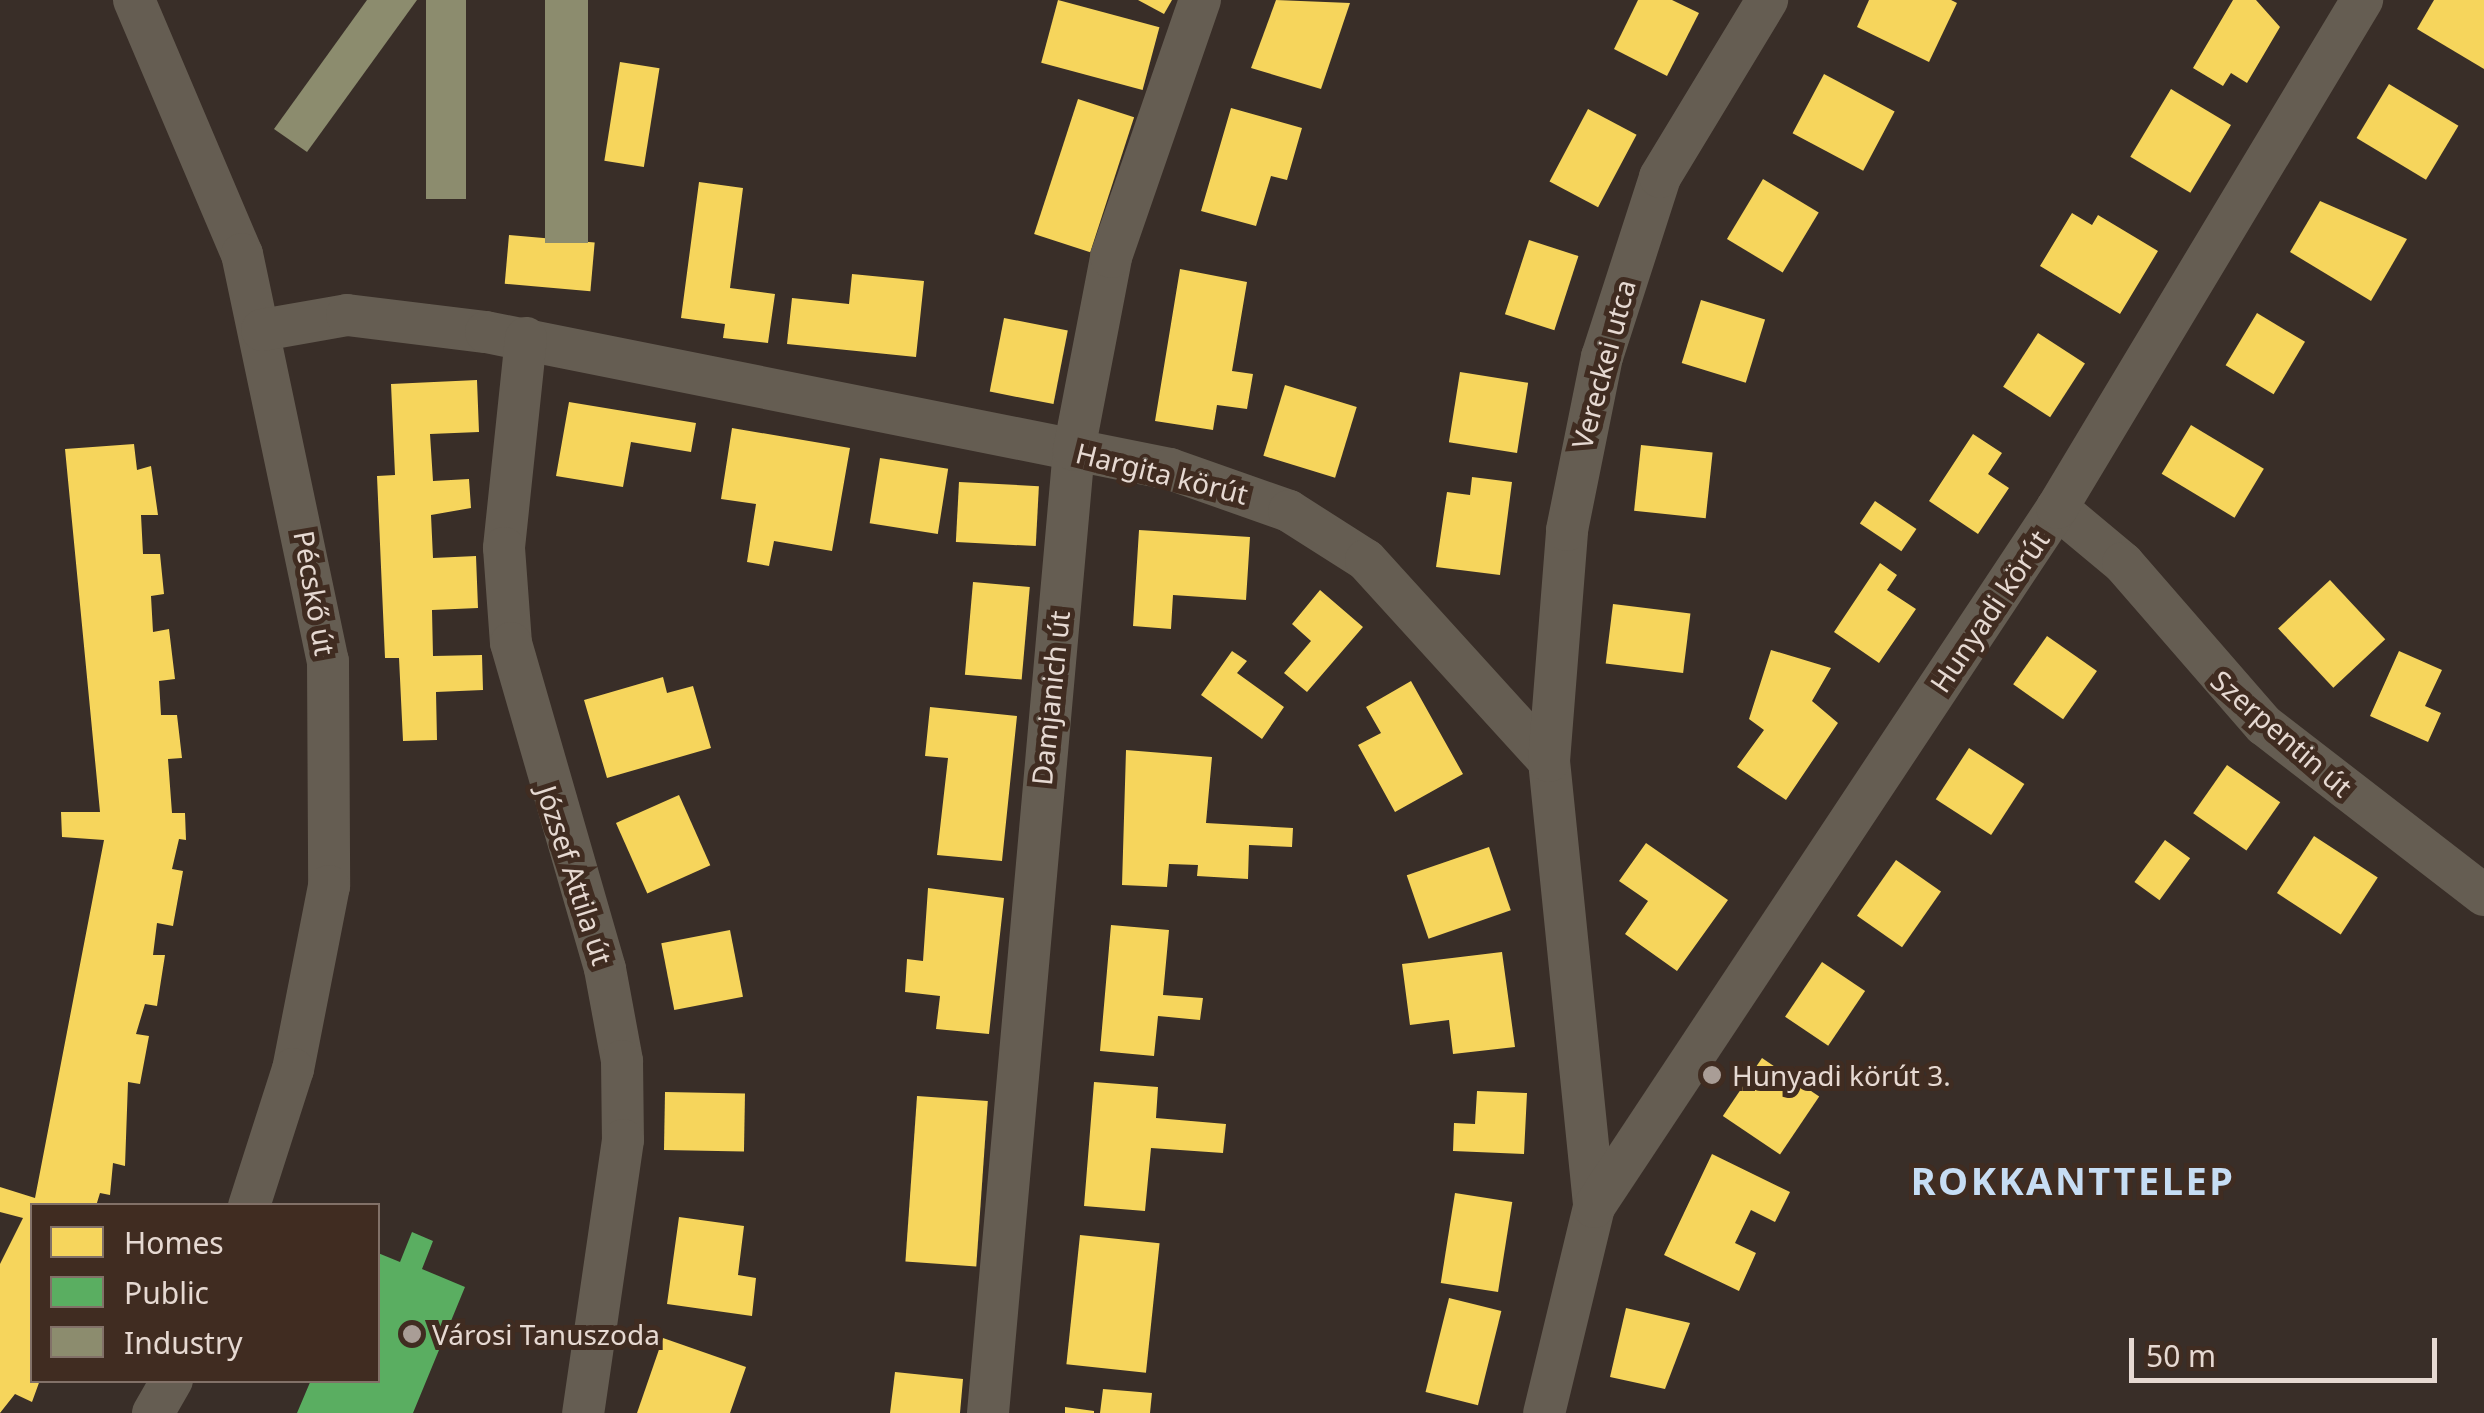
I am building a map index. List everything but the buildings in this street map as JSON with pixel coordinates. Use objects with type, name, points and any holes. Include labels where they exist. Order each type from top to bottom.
[{"type":"street","name":"Pécskő út","points":[[134,0],[220,186],[262,330],[328,662],[334,812],[312,984],[250,1203]]},
{"type":"street","name":"Damjanich út","points":[[988,1413],[1074,450],[1111,257],[1200,0]]},
{"type":"street","name":"Vereckei utca","points":[[1550,761],[1567,530],[1602,357],[1660,177],[1767,0]]},
{"type":"street","name":"Hunyadi körút","points":[[1594,1207],[2058,508],[2362,0]]},
{"type":"street","name":"Hargita körút","points":[[262,330],[375,315],[526,338],[1074,450],[1258,497],[1344,542],[1439,630],[1550,761]]},
{"type":"street","name":"József Attila út","points":[[526,338],[504,548],[508,626],[544,776],[605,968],[623,1077],[623,1140],[583,1413]]},
{"type":"street","name":"Szerpentin út","points":[[2058,508],[2123,563],[2264,725],[2484,895]]},
{"type":"street","points":[[1544,1413],[1594,1207],[1550,761]]},
{"type":"street","points":[[153,1413],[170,1383]]},
{"type":"place","name":"Hunyadi körút 3.","points":[[1712,1075]]},
{"type":"place","name":"Városi Tanuszoda","points":[[412,1334]]},
{"type":"district","name":"ROKKANTTELEP","points":[[2073,1181]]}]
